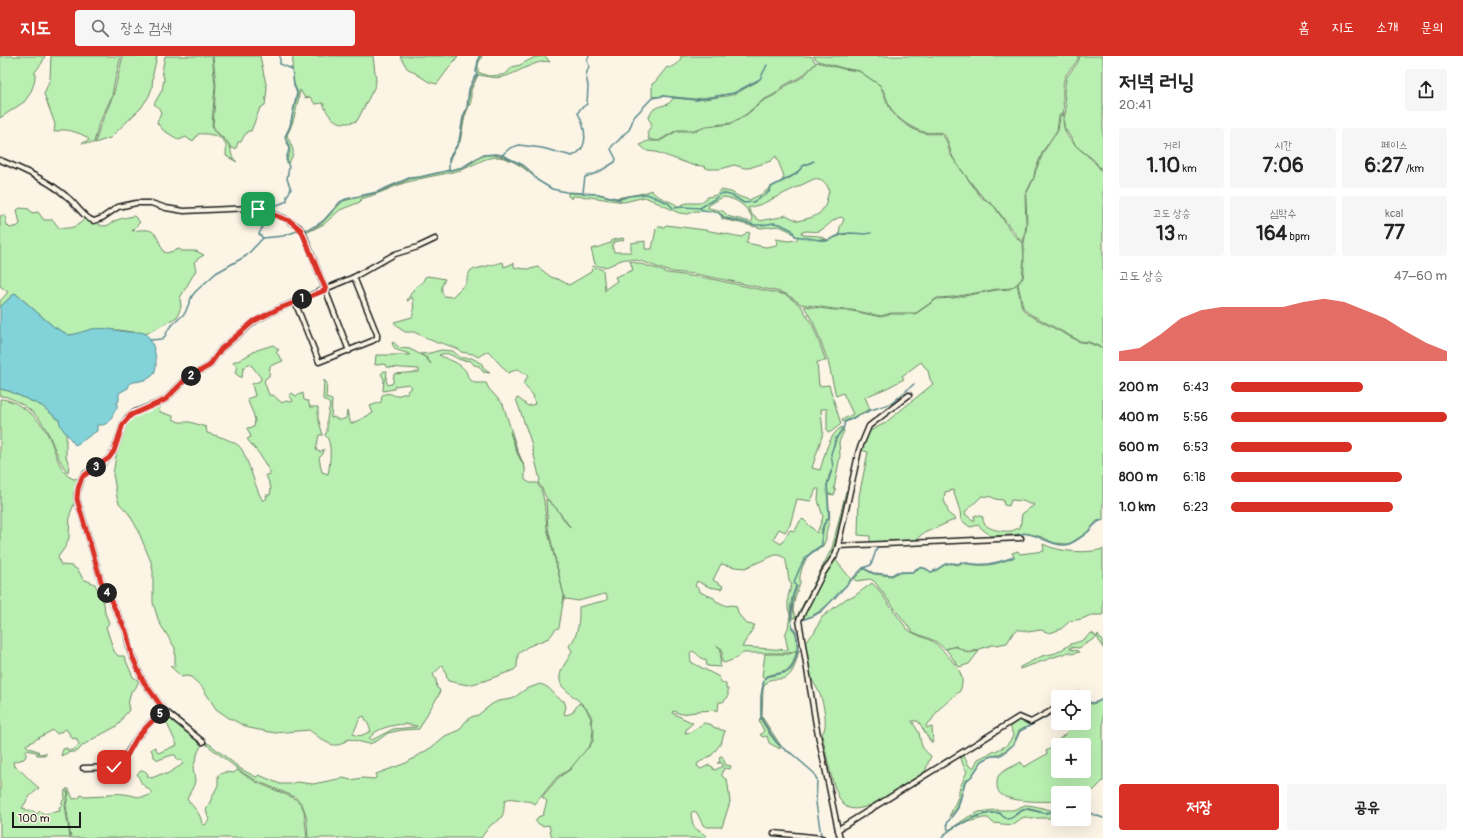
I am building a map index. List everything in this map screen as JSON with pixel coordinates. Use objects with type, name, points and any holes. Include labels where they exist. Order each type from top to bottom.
[{"type":"street","points":[[0,160],[15,166],[56,189],[66,196],[87,217],[94,221],[102,218],[118,207],[145,203],[184,211],[250,208],[277,215],[290,221],[301,230],[349,351]]},
{"type":"street","points":[[202,742],[164,710],[143,681],[130,650],[126,631],[101,581],[77,499],[78,489],[85,474],[109,458],[114,451],[123,424],[131,415],[165,400],[187,378],[209,366],[221,349],[254,321],[278,309],[354,277],[394,254],[418,247],[436,239]]},
{"type":"street","points":[[295,302],[319,362],[349,351],[377,338],[377,334],[354,277]]},
{"type":"street","points":[[840,838],[816,725],[799,622],[818,582],[835,555],[859,450],[869,426],[909,395]]},
{"type":"street","points":[[838,546],[1021,538]]},
{"type":"street","points":[[83,768],[114,767],[121,763],[136,739],[164,710]]},
{"type":"street","points":[[838,830],[842,826],[1019,717],[1031,722],[1051,711]]},
{"type":"street","points":[[774,833],[822,838]]},
{"type":"green space","points":[[0,56],[45,56],[35,72],[34,84],[27,99],[0,118]]},
{"type":"green space","points":[[51,56],[121,56],[112,96],[98,126],[94,143],[82,143],[89,140],[72,131],[61,130],[54,132],[55,124],[44,94],[50,79]]},
{"type":"green space","points":[[123,56],[157,56],[152,88],[149,96],[141,108],[110,138],[95,143],[100,126],[113,96]]},
{"type":"green space","points":[[165,56],[212,56],[215,85],[212,125],[217,134],[229,145],[232,155],[237,162],[226,156],[225,143],[217,136],[198,134],[194,140],[191,141],[186,137],[179,140],[163,130],[157,123],[161,112],[154,104],[162,90],[164,79],[162,71]]},
{"type":"green space","points":[[213,56],[260,56],[267,89],[265,105],[260,108],[251,131],[248,131],[241,142],[238,142],[236,149],[231,148],[213,125],[216,85]]},
{"type":"green space","points":[[293,56],[373,56],[376,80],[375,86],[357,121],[351,123],[336,121],[328,114],[323,103],[315,104],[310,97],[305,98],[300,90],[294,119],[287,135],[293,149],[293,155],[288,163],[287,159],[290,150],[285,136],[290,126],[298,93],[294,84],[292,69]]},
{"type":"green space","points":[[400,56],[458,56],[437,84],[429,82],[407,68]]},
{"type":"green space","points":[[545,56],[550,62],[540,62],[500,78],[478,75],[471,90],[471,101],[465,116],[460,142],[451,156],[449,164],[451,154],[456,148],[460,139],[464,116],[468,107],[470,89],[478,74],[476,72],[478,64],[478,72],[488,76],[507,73],[512,67],[520,65],[535,57]]},
{"type":"green space","points":[[681,56],[811,56],[816,63],[802,76],[783,86],[775,94],[763,100],[745,115],[731,123],[706,126],[694,130],[677,130],[658,141],[648,139],[649,137],[647,133],[652,124],[648,118],[654,109],[669,103],[673,98],[697,100],[727,96],[735,94],[758,81],[734,93],[723,95],[695,99],[664,96],[652,97],[652,84],[667,67],[669,68],[677,64],[680,61]]},
{"type":"green space","points":[[813,56],[1079,56],[1064,78],[1064,110],[1059,116],[1057,130],[1043,151],[1035,170],[1034,177],[1025,195],[1026,225],[1023,243],[994,206],[1012,233],[1023,244],[1024,259],[1022,278],[1011,288],[937,298],[916,313],[891,313],[881,316],[852,310],[801,304],[786,294],[776,291],[695,274],[668,271],[644,262],[629,259],[624,259],[604,267],[595,264],[591,249],[611,243],[612,240],[623,238],[624,240],[614,242],[612,246],[614,252],[631,252],[631,243],[645,241],[645,249],[652,249],[656,229],[666,225],[742,237],[747,232],[750,233],[746,243],[766,247],[777,245],[778,243],[776,239],[788,241],[796,240],[798,238],[790,231],[779,226],[761,228],[722,219],[721,215],[725,219],[739,221],[726,218],[721,214],[712,210],[711,212],[696,211],[688,214],[679,213],[645,197],[624,202],[574,196],[571,197],[572,199],[568,196],[568,193],[598,194],[616,198],[644,193],[651,190],[656,195],[678,206],[687,203],[700,203],[708,197],[716,195],[721,190],[731,192],[749,200],[762,194],[771,187],[790,178],[796,174],[782,181],[784,176],[776,156],[771,161],[749,168],[734,165],[721,169],[708,169],[703,166],[692,165],[656,152],[647,151],[640,145],[647,141],[660,141],[677,131],[695,131],[706,127],[731,124],[745,116],[763,101],[775,95],[784,87],[803,77],[817,62],[843,69],[859,71],[818,61]],"holes":[[[881,87],[891,109],[901,120],[926,133],[943,133],[947,140],[955,161],[981,195],[994,206],[981,197],[962,171],[950,154],[947,142],[942,134],[928,134],[920,132],[901,121],[893,113],[890,108]],[[814,179],[824,182],[829,191],[825,206],[820,213],[813,217],[798,221],[786,215],[761,221],[753,216],[748,208],[762,204]],[[598,194],[617,199],[629,196],[619,200]],[[723,197],[733,199],[742,204],[749,211],[753,220],[751,222],[728,216],[723,211],[708,208],[709,205]],[[841,217],[844,220],[840,227],[839,235],[850,233],[826,241],[819,239],[828,240],[819,236],[804,235],[801,233],[805,231],[819,231]]]},
{"type":"green space","points":[[1080,56],[1103,56],[1103,172],[1094,160],[1076,146],[1064,127],[1066,110],[1064,93],[1066,78],[1078,62]]},
{"type":"green space","points":[[1064,111],[1063,122],[1065,132],[1076,146],[1090,158],[1103,174],[1103,348],[1089,342],[1080,341],[1028,313],[1023,307],[1018,284],[1023,278],[1024,268],[1024,244],[1027,225],[1026,195],[1044,151],[1058,131],[1060,117]]},
{"type":"green space","points":[[486,155],[505,157],[523,166],[532,175],[521,166],[502,157],[488,158],[461,170],[411,181],[361,199],[360,202],[340,210],[324,224],[306,233],[305,231],[313,229],[322,223],[343,201],[377,193],[410,179],[466,167]]},
{"type":"green space","points":[[20,208],[29,209],[32,213],[38,212],[44,220],[53,220],[59,228],[74,227],[86,217],[99,221],[99,225],[105,226],[119,219],[134,216],[140,222],[132,231],[146,230],[154,232],[164,252],[167,253],[179,249],[182,251],[196,251],[204,255],[194,262],[196,270],[180,298],[181,307],[177,317],[146,334],[118,330],[69,335],[54,327],[15,293],[0,307],[0,301],[8,292],[0,286],[0,216],[5,215],[7,225],[10,228],[18,226],[20,224],[17,210]]},
{"type":"green space","points":[[630,261],[667,273],[707,278],[786,295],[801,306],[813,326],[826,361],[817,362],[819,386],[829,385],[841,424],[831,432],[828,432],[827,409],[821,409],[823,433],[812,468],[820,470],[830,440],[842,427],[836,438],[834,446],[837,437],[843,429],[844,431],[839,442],[840,456],[834,489],[836,490],[834,495],[828,494],[830,518],[826,532],[826,539],[823,546],[807,557],[802,568],[793,610],[796,618],[792,618],[793,597],[797,586],[795,590],[792,600],[790,611],[791,621],[792,628],[796,634],[797,650],[789,653],[743,653],[735,659],[724,663],[722,662],[722,649],[716,645],[721,649],[720,667],[707,666],[706,660],[692,651],[690,653],[691,662],[719,677],[721,682],[726,684],[726,689],[728,689],[728,697],[723,702],[719,702],[718,710],[696,711],[681,714],[673,711],[672,713],[693,723],[687,728],[685,733],[691,732],[704,723],[725,731],[721,743],[712,755],[698,763],[697,766],[701,769],[709,765],[715,770],[723,766],[722,763],[717,763],[720,762],[719,757],[722,756],[726,765],[731,766],[730,769],[724,768],[722,771],[722,776],[727,780],[730,802],[722,827],[706,827],[703,825],[697,813],[694,811],[691,813],[694,825],[707,837],[552,838],[549,825],[542,826],[536,822],[538,817],[543,815],[547,801],[542,797],[558,778],[571,769],[575,761],[593,741],[594,731],[590,714],[583,705],[562,686],[560,677],[562,668],[572,651],[569,646],[577,633],[579,607],[607,600],[607,595],[604,594],[578,601],[565,600],[548,528],[546,499],[556,508],[545,496],[538,483],[540,480],[530,439],[516,399],[518,398],[528,406],[535,404],[533,395],[523,384],[528,376],[518,369],[508,373],[488,351],[478,357],[473,354],[461,352],[458,349],[442,343],[437,343],[414,332],[405,332],[399,328],[394,322],[412,317],[414,307],[412,297],[407,301],[413,290],[422,283],[425,277],[428,276],[445,279],[442,292],[444,296],[452,297],[466,283],[471,270],[503,262],[504,267],[514,263],[514,267],[520,268],[529,269],[538,267],[551,277],[569,285],[591,272],[593,266],[603,270],[605,291],[617,281],[615,277],[633,270]],"holes":[[[816,489],[819,489],[818,500],[823,517],[817,533],[803,519],[800,521],[795,531],[790,530],[781,544],[773,539],[779,529],[785,532],[790,525],[797,499],[811,501]],[[775,555],[785,558],[789,580],[792,584],[788,596],[788,608],[790,615],[788,628],[785,635],[788,650],[742,647],[755,625],[747,624],[739,615],[736,606],[727,606],[700,592],[695,586],[697,581],[709,587],[721,589],[723,586],[713,580],[721,564],[745,568]]]},
{"type":"green space","points":[[1017,284],[1022,308],[1027,314],[1080,342],[1089,343],[1103,349],[1103,519],[1097,521],[1086,533],[1067,544],[1054,543],[1042,537],[1025,533],[990,536],[979,525],[970,527],[961,520],[960,511],[953,490],[945,492],[944,500],[949,514],[956,519],[922,534],[916,540],[870,542],[870,536],[858,535],[859,496],[868,452],[861,450],[868,432],[885,423],[933,384],[928,371],[921,362],[902,376],[904,379],[865,397],[870,409],[843,422],[842,420],[853,414],[843,393],[836,396],[828,361],[814,324],[804,306],[852,311],[881,317],[891,314],[914,314],[937,299],[1010,289]],"holes":[[[982,496],[1003,500],[1004,505],[1009,506],[1011,500],[1023,501],[1034,505],[1022,514],[1020,528],[1012,531],[992,529],[985,524],[983,517],[976,515],[974,516],[975,520],[973,520],[966,515],[965,512]]]},
{"type":"green space","points":[[393,342],[400,348],[410,349],[425,357],[431,364],[427,358],[420,354],[441,350],[453,351],[461,358],[472,358],[482,364],[484,369],[490,373],[483,372],[479,366],[474,365],[471,361],[461,360],[448,354],[439,355],[461,366],[467,373],[468,378],[475,383],[486,383],[489,389],[503,404],[517,449],[525,468],[525,480],[530,483],[537,483],[541,489],[544,500],[547,528],[564,596],[559,628],[556,629],[549,638],[527,647],[518,654],[517,667],[514,670],[484,681],[468,685],[448,681],[443,665],[433,674],[436,680],[437,688],[440,690],[439,695],[419,729],[388,733],[377,741],[369,744],[349,739],[342,744],[332,745],[309,730],[275,733],[249,728],[229,718],[216,709],[202,687],[191,677],[182,677],[170,666],[175,666],[175,648],[159,622],[153,603],[153,571],[151,562],[137,528],[129,514],[119,503],[117,497],[113,474],[119,438],[125,423],[135,414],[162,403],[159,410],[160,412],[173,416],[173,419],[179,422],[190,422],[206,427],[207,433],[228,440],[239,446],[245,456],[263,501],[267,498],[266,495],[270,495],[271,488],[266,475],[271,474],[260,455],[247,439],[251,437],[247,428],[254,427],[255,420],[247,399],[255,396],[252,384],[260,381],[261,378],[252,366],[248,364],[243,369],[242,377],[240,377],[235,373],[237,366],[233,363],[234,361],[238,361],[257,350],[273,345],[279,350],[276,352],[283,361],[270,366],[269,376],[264,381],[269,395],[273,395],[282,403],[286,401],[293,401],[289,395],[292,393],[296,396],[303,393],[304,400],[308,401],[310,407],[318,407],[318,418],[323,435],[319,435],[316,450],[320,452],[324,449],[323,454],[319,458],[322,472],[328,474],[330,448],[328,438],[325,435],[327,431],[327,419],[330,404],[323,399],[324,380],[327,383],[326,398],[332,400],[331,418],[334,417],[340,420],[344,419],[346,418],[347,411],[351,424],[373,413],[370,406],[381,402],[382,395],[392,394],[395,396],[407,393],[408,390],[412,388],[409,384],[395,386],[394,389],[383,391],[384,379],[381,374],[384,371],[387,371],[386,380],[388,385],[393,383],[394,374],[419,372],[419,369],[386,367],[385,364],[375,365],[376,355],[410,355],[395,349],[392,343]],"holes":[[[510,432],[525,468],[517,453]],[[364,716],[371,731],[360,736],[353,734],[360,718]],[[404,724],[417,726],[393,729],[372,740],[369,739],[375,732],[390,726]]]},
{"type":"green space","points":[[0,389],[9,391],[42,406],[59,420],[66,433],[66,456],[69,465],[68,473],[57,455],[46,429],[40,421],[33,413],[15,400],[0,396]]},
{"type":"green space","points":[[0,399],[15,403],[29,412],[43,426],[51,440],[61,467],[74,479],[81,478],[76,499],[70,514],[69,538],[66,546],[58,557],[61,565],[72,566],[78,570],[83,579],[95,584],[104,603],[105,613],[109,623],[106,627],[114,651],[118,656],[124,656],[133,677],[139,681],[135,689],[131,691],[128,705],[129,710],[117,726],[82,746],[78,751],[61,756],[63,749],[67,748],[67,750],[73,750],[79,744],[76,738],[73,739],[66,729],[57,734],[53,730],[26,745],[29,748],[38,751],[39,754],[46,753],[46,755],[37,755],[36,752],[26,750],[26,756],[24,759],[13,762],[14,766],[39,788],[30,796],[22,808],[26,809],[26,811],[33,811],[37,814],[40,811],[44,814],[60,811],[59,807],[62,806],[65,790],[68,793],[65,805],[70,838],[0,838]]},
{"type":"green space","points":[[847,491],[833,552],[798,618],[796,618],[832,548]]},
{"type":"green space","points":[[1043,544],[1056,549],[1081,552],[1103,549],[1103,615],[1091,615],[1082,619],[1070,621],[1061,629],[1050,633],[1041,630],[1028,632],[1017,630],[1013,633],[1007,643],[992,645],[974,651],[964,651],[956,646],[945,649],[935,641],[913,632],[874,581],[870,579],[856,581],[854,579],[864,569],[873,574],[892,576],[898,573],[913,572],[920,568],[925,568],[931,572],[946,564],[994,564],[1014,557],[1012,553],[1018,551],[1020,554],[1044,551]]},
{"type":"green space","points":[[834,558],[851,579],[823,609],[809,617],[802,619]]},
{"type":"green space","points":[[872,583],[907,629],[935,643],[946,653],[960,672],[962,683],[960,691],[939,709],[931,721],[926,725],[927,728],[932,727],[933,742],[931,742],[918,721],[912,721],[919,733],[923,748],[931,756],[924,773],[875,803],[857,809],[849,808],[843,804],[836,790],[822,734],[825,725],[824,707],[819,692],[810,674],[805,641],[814,633],[822,617],[847,598],[853,597]]},
{"type":"green space","points":[[123,622],[134,657],[146,683],[160,703],[196,733],[199,739],[166,713],[144,683],[133,657]]},
{"type":"green space","points":[[1092,633],[1097,637],[1079,648],[1070,647],[1070,649],[1079,652],[1072,654],[1069,652],[1020,669],[1020,667],[1042,656],[1056,653],[1071,644],[1081,641]]},
{"type":"green space","points":[[1098,634],[1103,642],[1103,648],[1097,637]]},
{"type":"green space","points":[[957,647],[968,653],[979,651],[969,664],[959,667],[946,649]]},
{"type":"green space","points":[[799,650],[795,666],[791,673],[783,679],[769,680],[764,686],[763,690],[762,717],[781,746],[767,728],[761,717],[763,683],[769,676],[784,673],[790,670]]},
{"type":"green space","points":[[797,651],[790,668],[784,672],[769,675],[764,678],[762,676],[765,654],[789,654]]},
{"type":"green space","points":[[540,684],[548,687],[557,697],[564,701],[566,707],[564,714],[566,715],[572,713],[579,703],[586,708],[593,728],[590,745],[570,769],[557,777],[535,804],[507,799],[504,804],[502,816],[498,821],[491,825],[481,838],[308,838],[305,811],[295,797],[257,781],[243,773],[200,740],[211,745],[241,769],[256,777],[259,775],[280,784],[297,782],[313,784],[343,778],[351,780],[362,778],[374,779],[376,778],[376,774],[406,763],[432,747],[445,736],[459,730],[471,717],[478,715],[492,704],[498,701],[512,699],[526,689]]},
{"type":"green space","points":[[1103,699],[1103,781],[1091,792],[1091,786],[1051,786],[1051,801],[1021,800],[1002,795],[997,784],[997,778],[999,775],[1021,762],[1024,767],[1047,754],[1046,751],[1051,748],[1051,778],[1091,778],[1091,738],[1060,738],[1068,732],[1067,730],[1091,730],[1091,704]]},
{"type":"green space","points":[[164,714],[202,744],[193,768],[195,780],[194,785],[187,799],[198,813],[202,824],[205,825],[209,820],[206,810],[218,785],[218,775],[225,772],[234,773],[237,770],[256,782],[294,798],[301,804],[304,811],[307,838],[71,838],[66,805],[69,793],[66,789],[69,789],[73,799],[79,798],[81,795],[84,797],[105,796],[107,794],[145,797],[153,793],[142,784],[137,774],[141,771],[145,771],[148,774],[147,776],[152,778],[161,774],[167,774],[183,764],[175,755],[158,760],[154,757],[151,749],[155,747],[158,753],[177,745],[163,715]]},
{"type":"green space","points":[[760,718],[780,749],[769,743],[767,736],[763,737],[760,735],[764,731],[759,721]]},
{"type":"green space","points":[[1020,719],[1034,723],[1019,731],[1013,744],[1008,749],[982,761],[971,777],[965,782],[957,808],[949,817],[959,795],[959,790],[967,771],[960,756],[963,754],[970,767],[974,767],[978,759],[1006,746],[1013,735],[1010,726]]},
{"type":"green space","points":[[1025,805],[1051,810],[1051,812],[1046,813],[1026,808],[1011,817],[1006,818],[999,812],[989,813],[976,816],[949,830],[968,817],[979,812],[1013,810]]},
{"type":"green space","points":[[1027,809],[1044,813],[1051,812],[1051,818],[1031,819],[1026,817],[1012,825],[993,823],[988,818],[964,823],[976,817],[990,813],[999,813],[1003,817],[1010,819]]},
{"type":"water","points":[[15,293],[54,327],[69,335],[92,329],[106,329],[141,332],[148,336],[151,340],[156,359],[155,371],[153,375],[145,380],[130,383],[128,388],[119,393],[117,408],[109,422],[102,425],[97,425],[97,431],[75,445],[63,430],[59,420],[42,406],[9,391],[0,389],[0,307]]},
{"type":"waterway","points":[[263,238],[259,234],[262,228],[261,223],[273,207],[287,201],[287,196],[291,189],[287,179],[289,167],[286,159],[289,148],[285,138],[290,126],[297,93],[294,85],[292,69],[280,64],[280,56]]},
{"type":"waterway","points":[[449,170],[449,159],[459,141],[463,117],[467,107],[469,89],[477,74],[476,72],[479,56]]},
{"type":"waterway","points":[[502,155],[510,148],[519,145],[542,148],[572,156],[582,148],[585,137],[583,124],[578,113],[580,109],[587,104],[588,86],[586,75],[589,66],[587,61],[589,56]]},
{"type":"waterway","points":[[583,192],[585,177],[597,173],[615,162],[616,159],[611,149],[612,146],[629,130],[634,117],[652,98],[663,96],[696,100],[734,93],[760,79],[767,65]]},
{"type":"waterway","points":[[304,230],[311,228],[324,220],[340,202],[346,199],[377,192],[409,178],[420,177],[463,167],[482,155],[496,154],[502,155],[523,165],[537,180],[552,189],[566,192],[598,194],[619,199],[647,194],[668,203],[673,208],[700,208],[702,210],[717,212],[725,218],[755,225],[773,223],[780,224],[792,230],[795,236],[826,241],[842,234],[871,233]]},
{"type":"waterway","points":[[700,208],[722,193],[733,196],[744,203],[753,202],[769,192],[771,187],[796,174],[803,166],[814,161]]},
{"type":"waterway","points":[[150,340],[162,339],[169,328],[185,313],[192,296],[196,291],[216,273],[246,256],[263,238],[283,236],[300,230]]},
{"type":"waterway","points":[[821,835],[816,803],[817,780],[814,773],[776,742],[761,718],[761,696],[764,680],[766,677],[786,672],[791,669],[798,650],[796,632],[792,628],[791,614],[793,595],[796,586],[794,582],[804,560],[810,553],[822,545],[822,529],[829,517],[827,485],[833,467],[831,454],[836,438],[843,429],[845,422],[871,410],[892,403],[914,384]]},
{"type":"waterway","points":[[882,542],[1014,536],[1027,534],[1058,545],[1065,545],[1081,537],[1097,523],[1103,520]]},
{"type":"waterway","points":[[802,620],[822,611],[863,568],[871,565],[878,545]]},
{"type":"waterway","points":[[863,568],[873,573],[892,575],[897,572],[913,572],[917,568],[924,568],[931,572],[949,563],[958,564],[961,562],[988,564],[1014,557]]},
{"type":"waterway","points":[[1091,703],[1095,703],[1103,699]]},
{"type":"waterway","points":[[1037,722],[1051,714]]},
{"type":"waterway","points":[[948,830],[947,823],[958,808],[965,782],[971,777],[982,761],[991,756],[998,756],[1004,753],[1014,744],[1020,731],[1035,723]]},
{"type":"waterway","points":[[942,838],[946,833],[960,824],[985,814],[999,813],[1007,819],[1026,809],[1044,813],[1051,812]]},
{"type":"waterway","points":[[1091,814],[1103,818]]},
{"type":"route","points":[[114,767],[121,763],[132,748],[136,739],[164,710],[143,681],[132,656],[125,628],[101,581],[77,499],[78,489],[82,477],[109,458],[114,451],[120,431],[128,417],[135,412],[165,400],[187,378],[209,366],[221,349],[254,321],[278,309],[326,290],[303,232],[299,227],[277,215],[258,209]]}]
